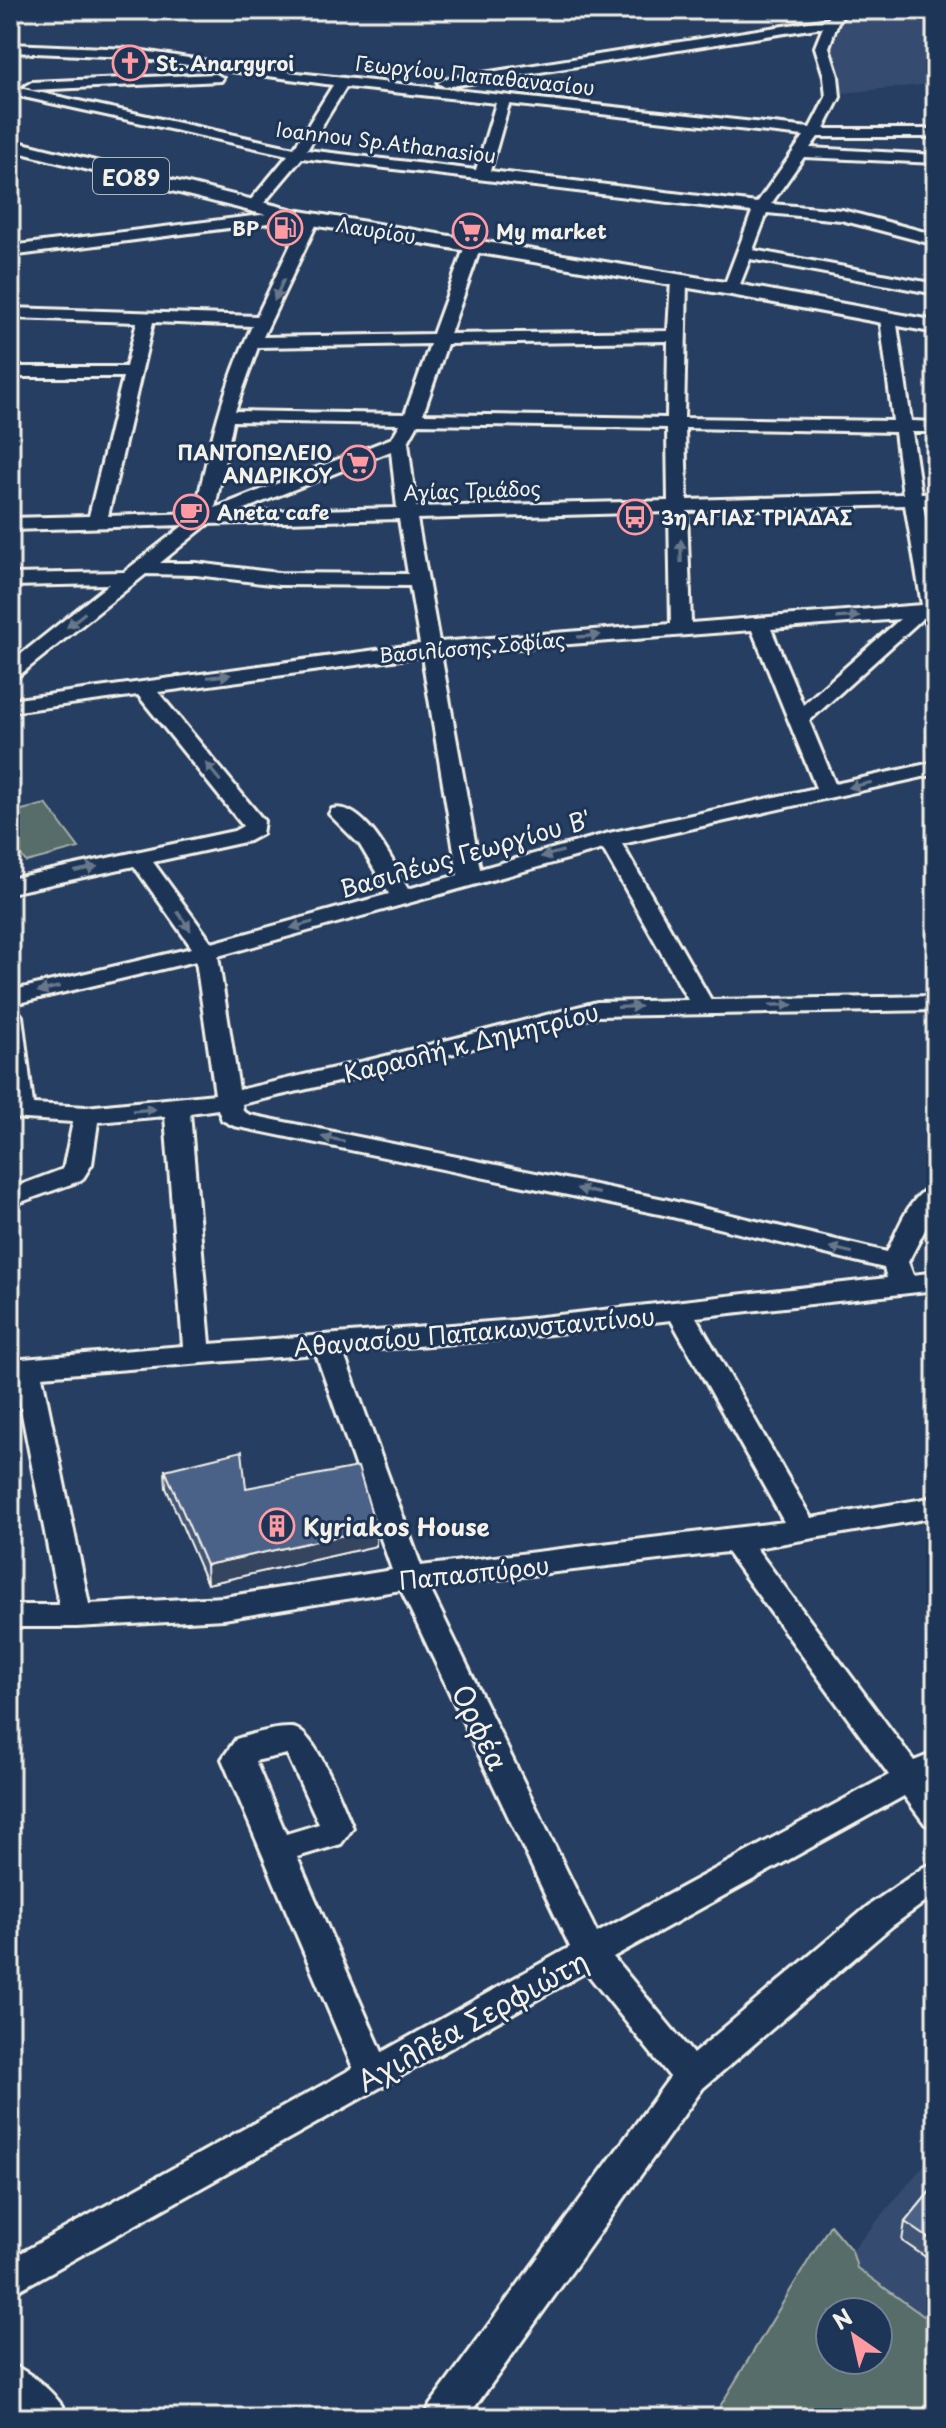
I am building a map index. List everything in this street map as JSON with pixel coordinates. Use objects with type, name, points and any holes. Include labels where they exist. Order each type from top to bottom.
[{"type":"main road","name":"Λαυρίου","points":[[10,145],[303,218],[731,289],[936,327]]},
{"type":"main road","points":[[238,223],[253,207]]},
{"type":"street","points":[[10,17],[20,10]]},
{"type":"street","points":[[416,89],[530,67],[700,44],[837,16]]},
{"type":"street","points":[[731,289],[761,208],[824,118],[833,97],[831,76],[822,47],[837,16]]},
{"type":"street","points":[[10,65],[12,48]]},
{"type":"street","name":"Γεωργίου Παπαθανασίου","points":[[12,48],[118,52],[260,73],[813,133],[936,133]]},
{"type":"street","points":[[10,88],[260,73]]},
{"type":"street","points":[[253,207],[298,153],[342,82]]},
{"type":"street","name":"Ioannou Sp.Athanasiou","points":[[10,88],[298,153],[842,215],[936,240]]},
{"type":"street","points":[[482,174],[504,98]]},
{"type":"street","points":[[798,152],[936,159]]},
{"type":"street","points":[[10,251],[303,218],[265,321],[240,368],[225,416],[203,519]]},
{"type":"street","points":[[470,877],[429,649],[399,442],[412,419],[473,246]]},
{"type":"street","points":[[746,253],[936,289]]},
{"type":"street","points":[[679,281],[675,336],[675,423],[680,506],[681,629]]},
{"type":"street","points":[[10,313],[265,321]]},
{"type":"street","points":[[798,720],[931,615],[888,318]]},
{"type":"street","points":[[97,521],[146,319]]},
{"type":"street","points":[[253,342],[675,336]]},
{"type":"street","points":[[10,372],[134,372]]},
{"type":"street","points":[[225,416],[936,427]]},
{"type":"street","points":[[10,673],[203,519],[399,442]]},
{"type":"street","name":"Αγίας Τριάδος","points":[[10,524],[936,499]]},
{"type":"street","points":[[178,539],[196,569]]},
{"type":"street","points":[[10,580],[196,569],[279,579],[419,580]]},
{"type":"street","name":"Βασιλίσσης Σοφίας","points":[[10,706],[429,649],[759,623],[931,615]]},
{"type":"street","points":[[759,623],[828,792]]},
{"type":"street","points":[[10,886],[250,833],[255,825],[253,821],[142,686]]},
{"type":"street","name":"Βασιλέως Γεωργίου Β'","points":[[10,998],[206,952],[609,840],[936,768]]},
{"type":"street","points":[[340,814],[364,833],[402,897]]},
{"type":"street","points":[[609,840],[703,1006]]},
{"type":"street","points":[[139,857],[206,952],[226,1076],[226,1100],[231,1115],[243,1121],[664,1207],[899,1273],[922,1209],[936,1193]]},
{"type":"street","name":"Καραολή κ Δημητρίου","points":[[16,1111],[86,1115],[177,1108],[226,1100],[381,1065],[597,1009],[936,1003]]},
{"type":"street","points":[[10,1016],[16,1111]]},
{"type":"street","points":[[177,1108],[197,1354]]},
{"type":"street","points":[[10,1198],[64,1179],[77,1169],[86,1115]]},
{"type":"street","name":"Αθανασίου Παπακωνσταντίνου","points":[[18,1368],[327,1346],[680,1312],[899,1273],[936,1281]]},
{"type":"street","points":[[680,1312],[804,1531]]},
{"type":"street","name":"Ορφέα","points":[[327,1346],[410,1578],[590,1953],[691,2077]]},
{"type":"street","points":[[18,1368],[52,1484],[76,1616]]},
{"type":"street","name":"Παπασπύρου","points":[[10,1616],[76,1616],[224,1608],[410,1578],[735,1541],[936,1507]]},
{"type":"street","points":[[735,1541],[922,1771],[936,1815]]},
{"type":"street","name":"Αχιλλέα Σερφιώτη","points":[[10,2278],[922,1771]]},
{"type":"street","points":[[278,1849],[374,2075]]},
{"type":"street","points":[[444,2418],[691,2077],[880,1916],[936,1876]]},
{"type":"street","points":[[10,2382],[50,2418]]},
{"type":"shaded area","points":[[848,10],[936,10],[936,89],[931,84],[843,93],[828,47]]},
{"type":"shaded area","points":[[936,2155],[936,2325],[857,2268],[852,2251],[929,2159]]},
{"type":"green space","points":[[46,804],[79,848],[26,862],[10,839],[10,813]]},
{"type":"green space","points":[[830,2225],[852,2251],[857,2268],[936,2325],[936,2400],[921,2418],[713,2418]]},
{"type":"building","name":"Kyriakos House","points":[[242,1451],[246,1488],[358,1467],[376,1528],[206,1565],[165,1470]]},
{"type":"building","points":[[936,2184],[936,2243],[905,2222]]},
{"type":"building","points":[[936,2395],[936,2418],[915,2418]]},
{"type":"place","name":"St. Anargyroi","points":[[130,63]]},
{"type":"place","name":"BP","points":[[285,228]]},
{"type":"place","name":"My market","points":[[470,231]]},
{"type":"place","name":"ΠΑΝΤΟΠΩΛΕΙΟ ΑΝΔΡΙΚΟΥ","points":[[358,463]]},
{"type":"place","name":"Aneta cafe","points":[[191,512]]},
{"type":"place","name":"3η ΑΓΙΑΣ ΤΡΙΑΔΑΣ","points":[[635,517]]},
{"type":"place","name":"Kyriakos House","points":[[277,1526]]}]
